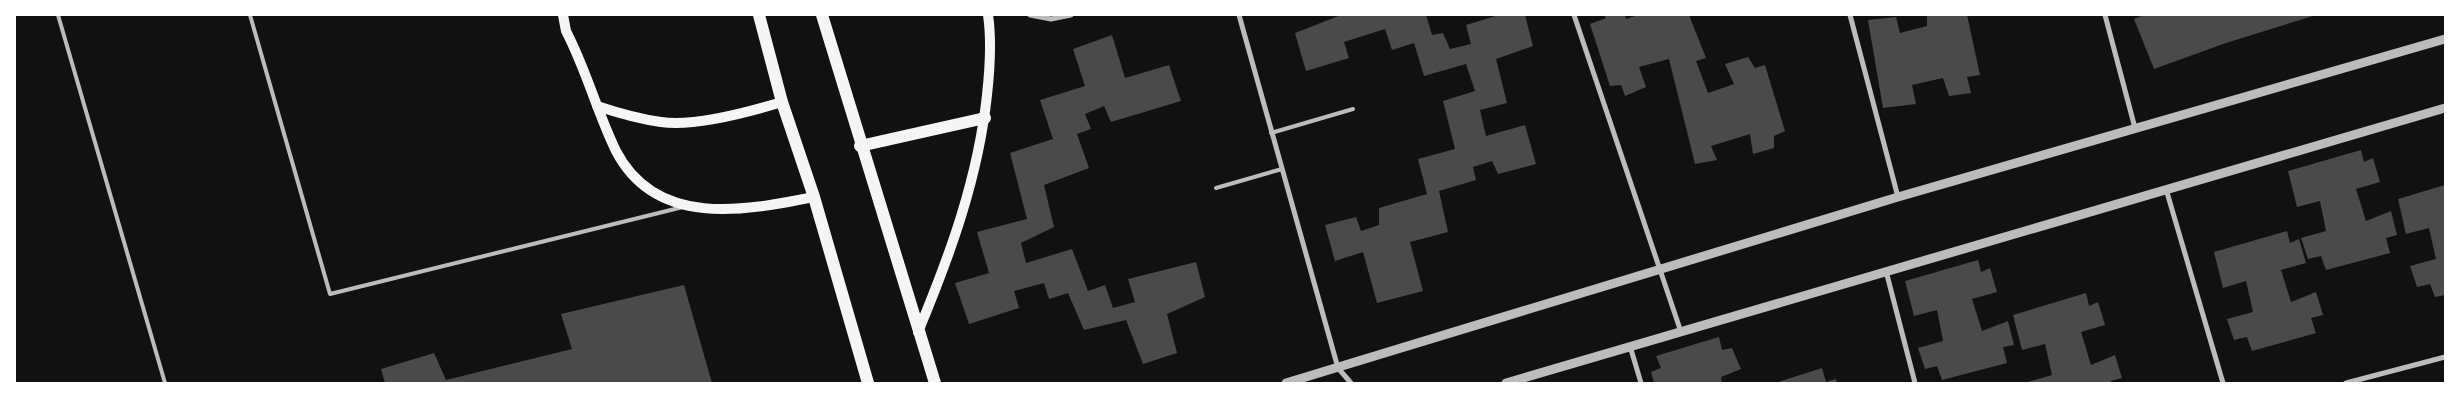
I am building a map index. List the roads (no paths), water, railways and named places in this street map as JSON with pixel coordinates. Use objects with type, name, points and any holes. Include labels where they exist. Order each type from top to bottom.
[{"type":"main road","points":[[563,15],[566,31],[617,152],[634,176],[654,194],[685,207],[748,209],[814,197]]},
{"type":"main road","points":[[758,15],[782,102],[814,197],[868,383]]},
{"type":"main road","points":[[822,15],[860,146],[935,383]]},
{"type":"main road","points":[[918,332],[959,230],[974,175],[985,118],[990,68],[991,34],[988,15]]},
{"type":"main road","points":[[597,106],[636,118],[663,123],[693,123],[782,102]]},
{"type":"main road","points":[[860,146],[985,118]]},
{"type":"street","points":[[1030,15],[1051,19],[1070,15]]},
{"type":"street","points":[[1239,15],[1338,368],[1351,383]]},
{"type":"street","points":[[1574,15],[1681,332]]},
{"type":"street","points":[[1850,15],[1898,197]]},
{"type":"street","points":[[2105,15],[2134,128]]},
{"type":"street","points":[[1286,383],[1306,380],[1338,368],[1898,197],[2445,39]]},
{"type":"street","points":[[1506,383],[2445,108]]},
{"type":"street","points":[[2166,189],[2223,383]]},
{"type":"street","points":[[1886,271],[1914,383]]},
{"type":"street","points":[[1630,346],[1641,383]]},
{"type":"street","points":[[2346,383],[2445,357]]},
{"type":"lane","points":[[58,15],[165,383]]},
{"type":"lane","points":[[250,15],[330,294],[685,207]]},
{"type":"lane","points":[[1271,133],[1353,109]]},
{"type":"lane","points":[[1216,188],[1282,170]]}]
